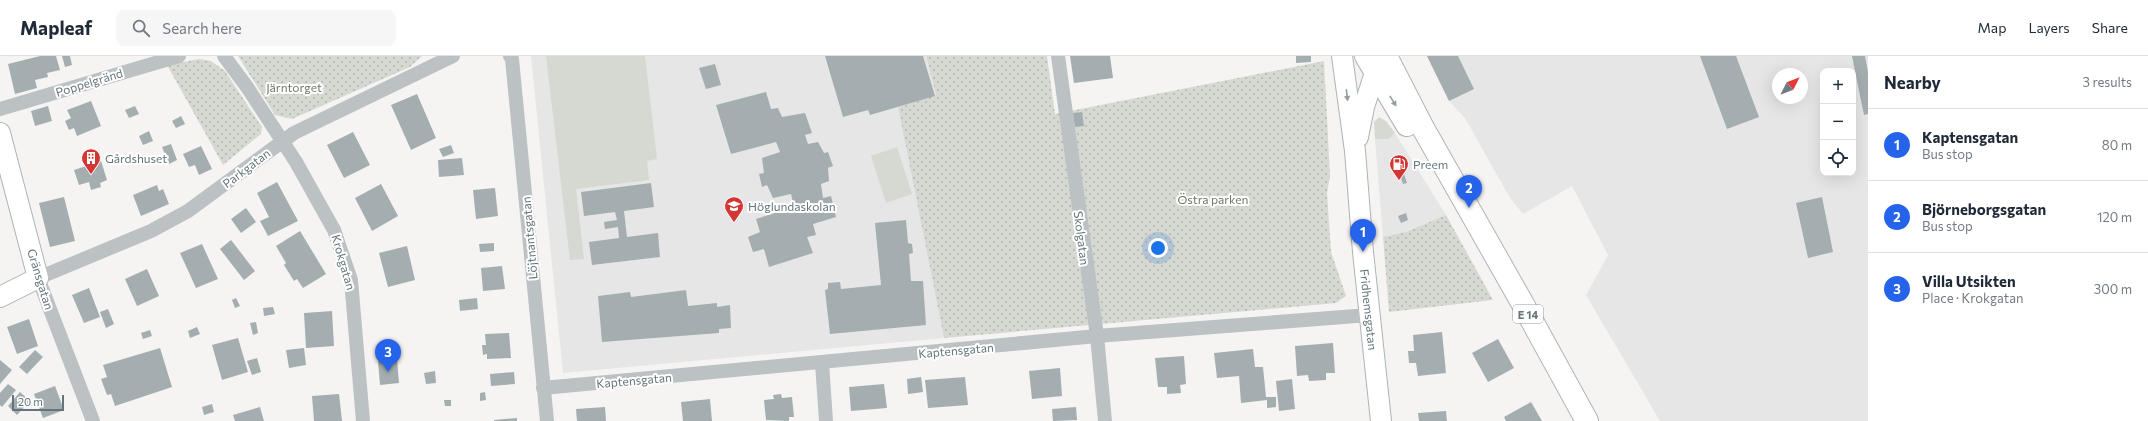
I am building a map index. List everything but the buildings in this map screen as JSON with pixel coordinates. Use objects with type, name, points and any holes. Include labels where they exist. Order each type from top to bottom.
[{"type":"highway","name":"E 14","points":[[1377,60],[1413,135],[1454,182],[1587,421]]},
{"type":"street","name":"Poppelgränd","points":[[0,109],[179,56]]},
{"type":"street","name":"Krokgatan","points":[[224,56],[283,141],[312,187],[334,230],[351,280],[363,421]]},
{"type":"street","name":"Parkgatan","points":[[38,278],[151,232],[188,211],[283,141],[304,128],[452,56]]},
{"type":"street","name":"Löjtnantsgatan","points":[[510,56],[512,59],[547,421]]},
{"type":"street","name":"Skolgatan","points":[[1058,56],[1096,336],[1105,421]]},
{"type":"street","name":"Fridhemsgatan","points":[[1342,56],[1355,151],[1369,315],[1381,421]]},
{"type":"street","name":"Fridhemsgatan","points":[[1355,151],[1364,107],[1377,60]]},
{"type":"street","name":"Gränsgatan","points":[[0,133],[38,278],[93,421]]},
{"type":"street","points":[[0,296],[38,278]]},
{"type":"street","name":"Kaptensgatan","points":[[544,388],[1096,336],[1369,315]]},
{"type":"street","points":[[822,363],[826,421]]},
{"type":"shaded area","name":"Höglundaskolan","points":[[531,56],[926,56],[936,95],[898,107],[944,338],[563,373]]},
{"type":"shaded area","points":[[1427,56],[1868,56],[1868,421],[1660,421],[1586,295],[1608,255],[1572,186],[1523,214],[1510,198],[1465,118],[1449,101]]},
{"type":"shaded area","points":[[1395,133],[1446,215],[1406,232],[1383,237],[1375,139],[1389,139]]},
{"type":"green space","name":"Järntorget","points":[[238,56],[422,56],[410,67],[292,119],[275,115]]},
{"type":"green space","points":[[546,56],[645,56],[657,159],[647,161],[649,180],[576,189],[584,259],[570,260]]},
{"type":"green space","name":"Östra parken","points":[[926,56],[1047,56],[1055,114],[1324,61],[1330,176],[1327,193],[1331,252],[1346,296],[1336,303],[944,338],[898,107],[936,95]]},
{"type":"green space","points":[[199,59],[211,61],[225,71],[262,127],[261,134],[223,165],[167,65]]},
{"type":"green space","points":[[1379,117],[1386,121],[1395,133],[1389,139],[1375,139],[1374,122]]},
{"type":"green space","points":[[897,147],[912,194],[886,203],[871,156]]},
{"type":"green space","points":[[1446,215],[1493,300],[1389,312],[1383,237],[1406,232]]},
{"type":"place","name":"Gårdshuset","points":[[91,175]]},
{"type":"place","name":"Preem","points":[[1399,181]]},
{"type":"place","name":"Björneborgsgatan","points":[[1469,208]]},
{"type":"place","name":"Höglundaskolan","points":[[734,223]]},
{"type":"place","name":"Kaptensgatan","points":[[1363,252]]},
{"type":"place","name":"Villa Utsikten","points":[[388,372]]}]
